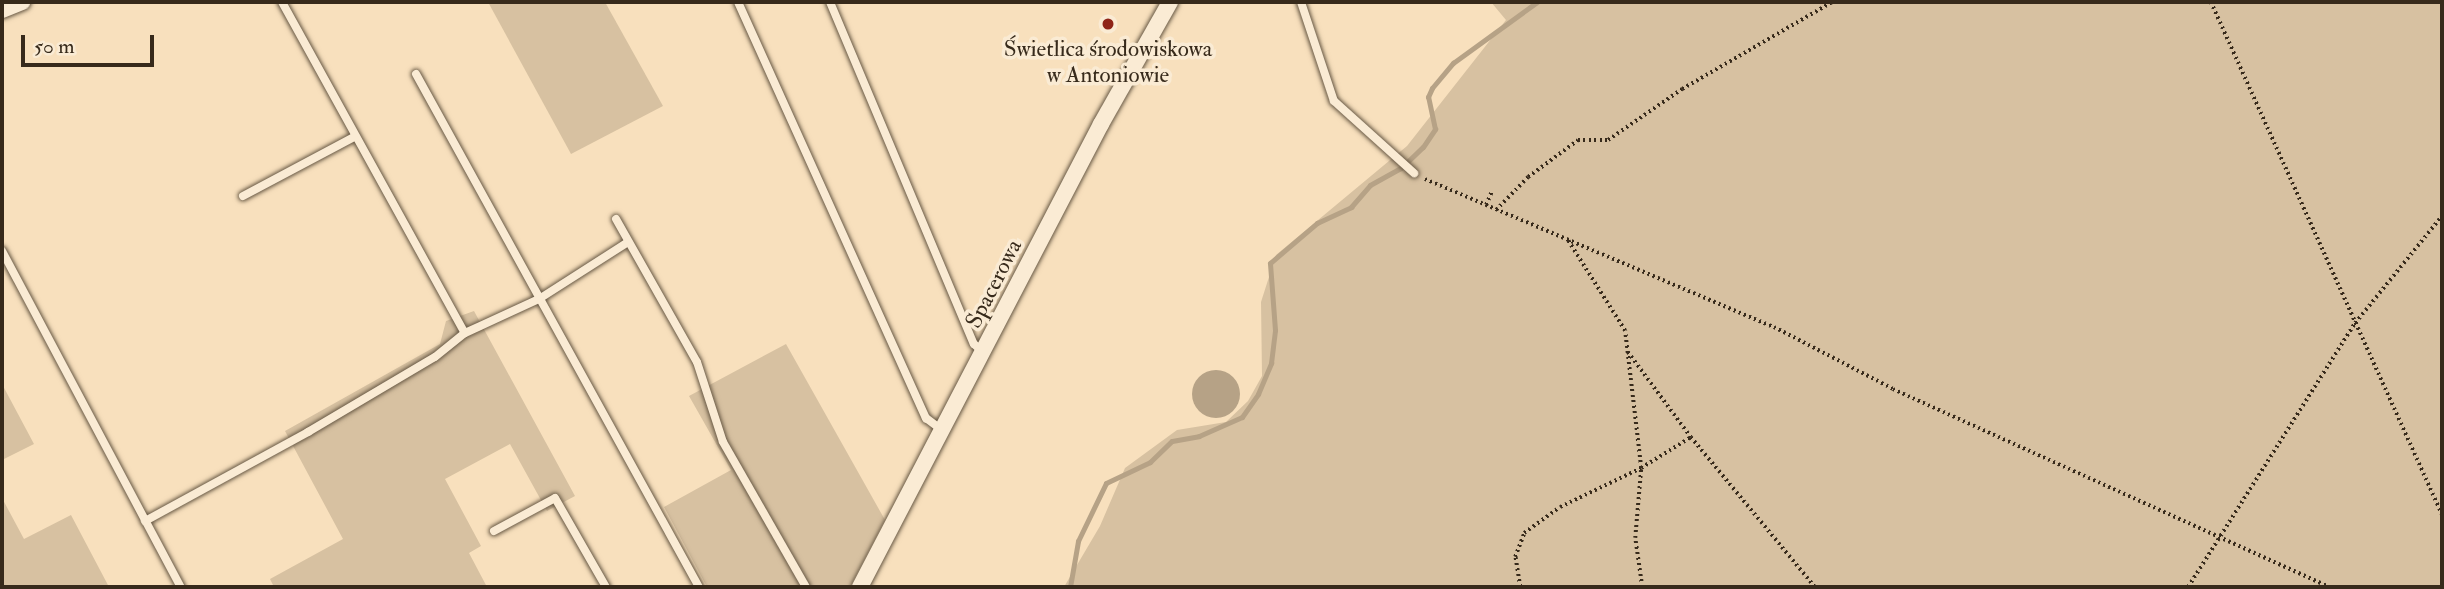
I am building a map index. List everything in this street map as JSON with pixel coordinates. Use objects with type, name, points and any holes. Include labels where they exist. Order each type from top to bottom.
[{"type":"street","points":[[2,10],[22,2]]},
{"type":"street","name":"Spacerowa","points":[[860,587],[1101,124],[1170,2]]},
{"type":"lane","points":[[282,2],[354,137],[465,333]]},
{"type":"lane","points":[[738,2],[926,418],[943,430]]},
{"type":"lane","points":[[830,2],[974,344],[984,353]]},
{"type":"lane","points":[[1301,2],[1334,100],[1414,173]]},
{"type":"lane","points":[[416,74],[699,587]]},
{"type":"lane","points":[[243,196],[354,137]]},
{"type":"lane","points":[[616,219],[697,362],[723,442],[806,587]]},
{"type":"lane","points":[[145,521],[309,432],[435,357],[465,333],[539,299],[628,242]]},
{"type":"lane","points":[[2,251],[181,587]]},
{"type":"lane","points":[[494,531],[555,498],[606,587]]},
{"type":"path","points":[[1496,210],[1528,177],[1578,139],[1608,140],[1682,89],[1832,2]]},
{"type":"path","points":[[2211,2],[2442,514]]},
{"type":"path","points":[[1414,173],[1774,327],[1893,389],[2329,587]]},
{"type":"path","points":[[1485,205],[1492,191]]},
{"type":"path","points":[[2188,587],[2222,538],[2355,323],[2442,216]]},
{"type":"path","points":[[1567,240],[1625,331],[1641,468],[1635,538],[1642,587]]},
{"type":"path","points":[[1627,351],[1690,437],[1815,587]]},
{"type":"path","points":[[1520,587],[1515,557],[1524,533],[1559,507],[1641,468],[1690,437]]},
{"type":"shaded area","points":[[488,2],[605,2],[663,106],[571,154]]},
{"type":"shaded area","points":[[1491,2],[2442,2],[2442,587],[1064,587],[1100,526],[1125,468],[1177,430],[1226,422],[1248,401],[1262,376],[1261,302],[1276,255],[1407,146],[1506,20]]},
{"type":"shaded area","points":[[474,311],[575,496],[547,511],[510,444],[445,479],[481,546],[469,553],[487,587],[274,587],[270,579],[343,539],[285,431],[440,344],[446,321]]},
{"type":"shaded area","points":[[786,344],[885,520],[850,587],[707,587],[664,507],[731,470],[689,396]]},
{"type":"shaded area","points":[[1216,370],[1233,377],[1240,394],[1233,411],[1216,418],[1199,411],[1192,394],[1199,377]]},
{"type":"shaded area","points":[[2,384],[34,444],[2,460]]},
{"type":"shaded area","points":[[2,498],[24,539],[71,515],[109,587],[2,587]]},
{"type":"waterway","points":[[1070,587],[1078,541],[1106,483],[1150,462],[1172,441],[1199,436],[1242,417],[1258,394],[1271,363],[1275,330],[1270,263],[1317,223],[1351,207],[1370,185],[1401,168],[1423,147],[1435,129],[1428,97],[1432,88],[1453,63],[1537,2]]},
{"type":"place","name":"Świetlica środowiskowa w Antoniowie","points":[[1108,24]]}]
